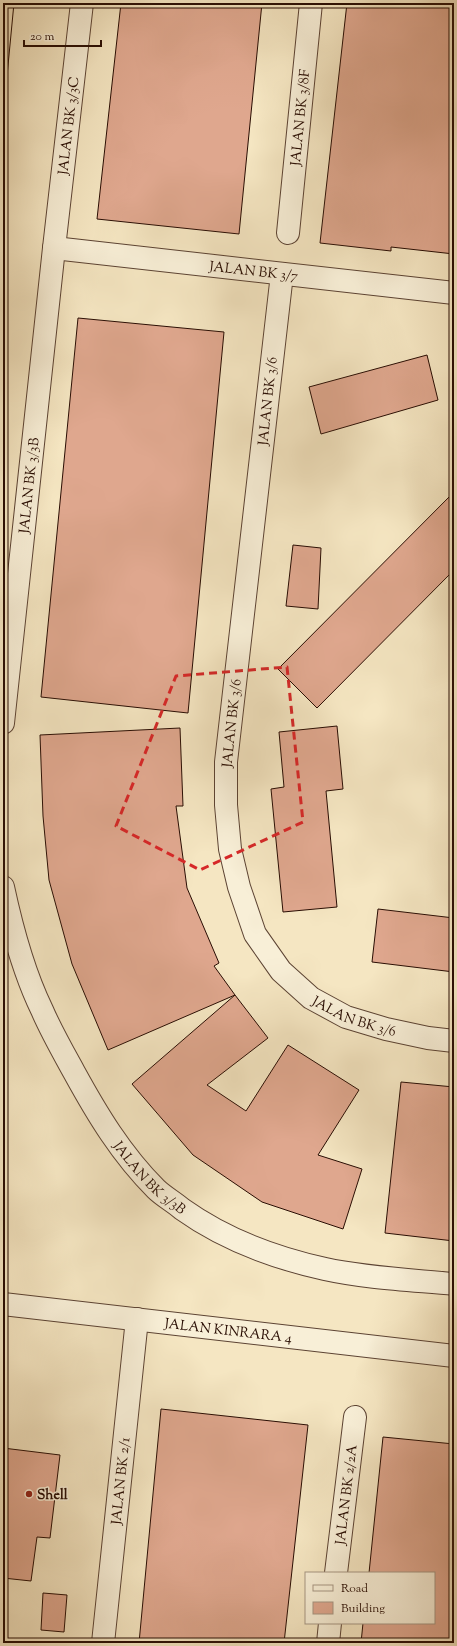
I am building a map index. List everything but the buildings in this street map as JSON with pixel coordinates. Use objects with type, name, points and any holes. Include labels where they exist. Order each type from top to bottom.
[{"type":"street","name":"JALAN BK 3/3C","points":[[54,248],[82,3]]},
{"type":"street","name":"JALAN BK 3/8F","points":[[288,233],[311,3]]},
{"type":"street","name":"JALAN BK 3/7","points":[[54,248],[454,293]]},
{"type":"street","name":"JALAN BK 3/3B","points":[[3,723],[54,248]]},
{"type":"street","name":"JALAN BK 3/6","points":[[282,274],[226,762],[226,805],[230,849],[239,888],[255,934],[281,970],[311,998],[346,1017],[428,1038],[454,1041]]},
{"type":"street","name":"JALAN BK 3/3B","points":[[3,887],[8,913],[24,966],[41,1010],[94,1108],[123,1152],[157,1190],[198,1220],[237,1240],[279,1256],[326,1269],[370,1276],[454,1284]]},
{"type":"street","name":"JALAN KINRARA 4","points":[[3,1304],[454,1356]]},
{"type":"street","name":"JALAN BK 2/1","points":[[103,1643],[136,1319]]},
{"type":"street","name":"JALAN BK 2/2A","points":[[336,1572],[355,1417]]},
{"type":"street","points":[[328,1643],[330,1624]]},
{"type":"highlighted area","points":[[287,667],[303,822],[200,870],[116,826],[176,676]]},
{"type":"tram line","points":[[3,118],[14,3]]},
{"type":"place","name":"Shell","points":[[29,1494]]}]
